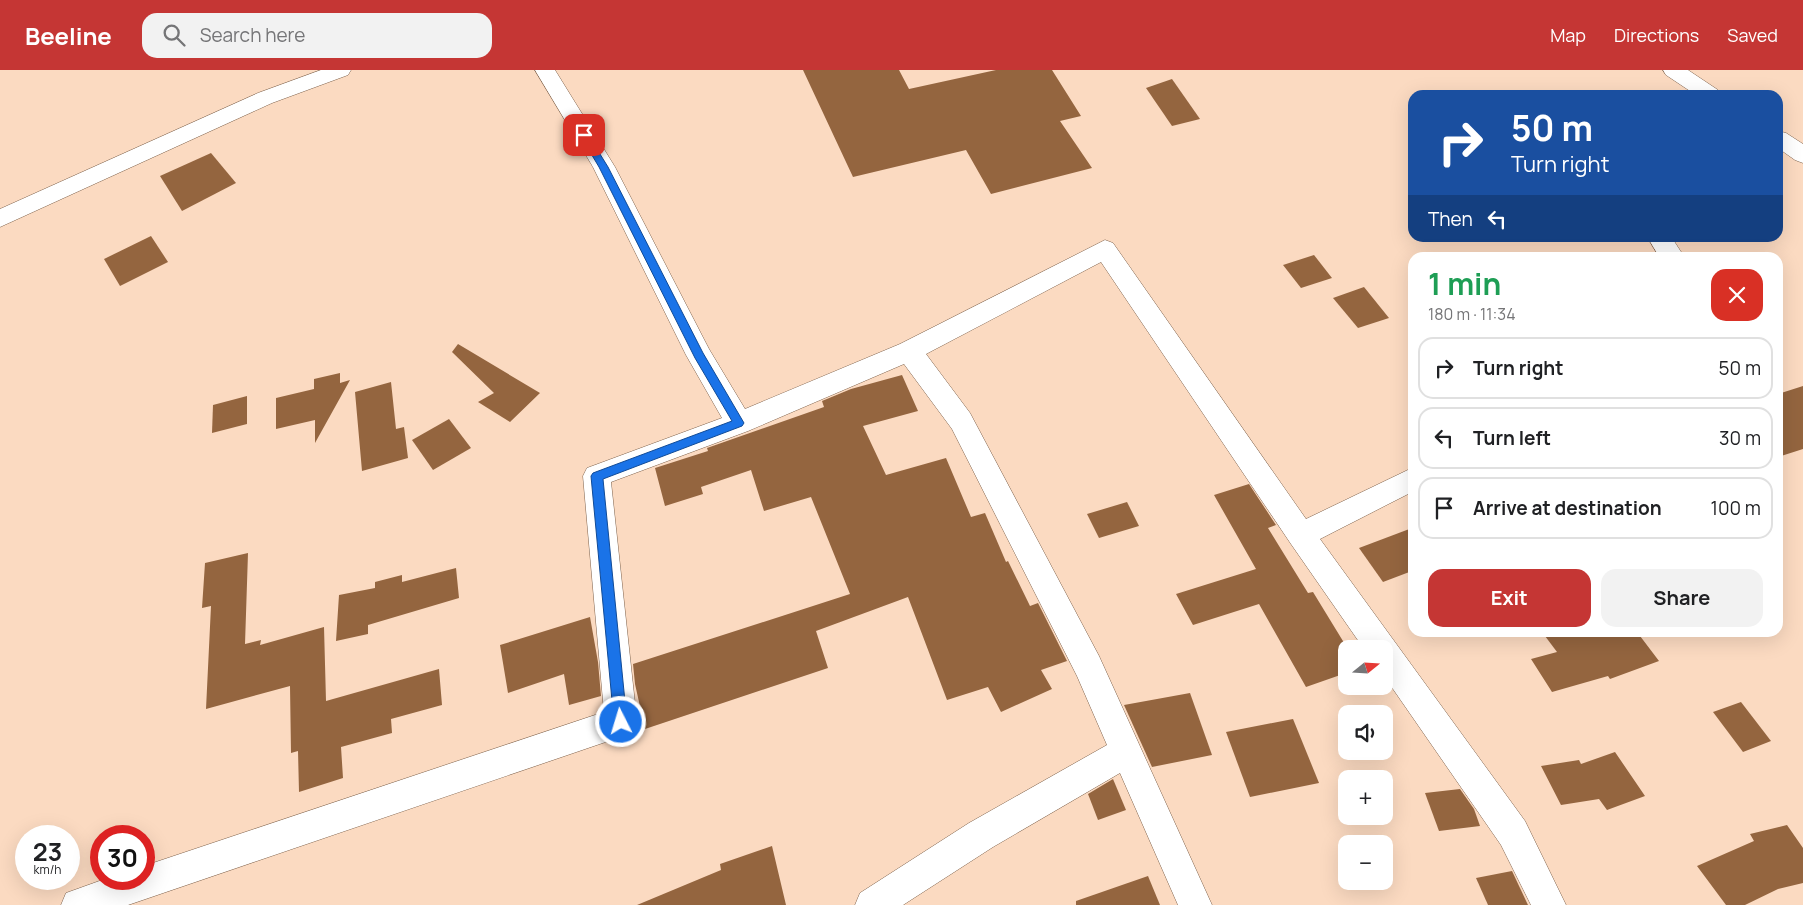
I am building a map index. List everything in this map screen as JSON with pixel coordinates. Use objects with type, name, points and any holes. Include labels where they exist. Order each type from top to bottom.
[{"type":"street","points":[[0,219],[265,98],[340,70]]},
{"type":"street","points":[[545,70],[604,167],[699,355],[739,423]]},
{"type":"street","points":[[1673,70],[1703,90]]},
{"type":"street","points":[[1783,143],[1803,154]]},
{"type":"street","points":[[78,905],[621,722],[597,476],[739,423],[910,351],[1105,249],[1301,535],[1376,640]]},
{"type":"street","points":[[910,351],[961,421],[1088,666],[1195,905]]},
{"type":"street","points":[[1301,535],[1408,481]]},
{"type":"street","points":[[1393,664],[1513,833],[1548,905]]},
{"type":"street","points":[[872,905],[981,835],[1126,752]]},
{"type":"building","points":[[803,70],[899,70],[909,89],[996,70],[1052,70],[1081,116],[1060,121],[1092,168],[991,194],[966,150],[853,177]]},
{"type":"building","points":[[1172,79],[1200,119],[1172,126],[1146,88]]},
{"type":"building","points":[[211,153],[236,183],[182,211],[160,176]]},
{"type":"building","points":[[151,236],[168,262],[120,286],[104,259]]},
{"type":"building","points":[[1314,255],[1332,278],[1301,288],[1283,265]]},
{"type":"building","points":[[1364,287],[1389,318],[1358,328],[1333,298]]},
{"type":"building","points":[[458,344],[540,393],[510,422],[478,402],[494,393],[452,352]]},
{"type":"building","points":[[340,373],[340,383],[350,380],[315,443],[315,420],[276,429],[276,398],[314,389],[314,379]]},
{"type":"building","points":[[902,375],[918,411],[863,426],[886,475],[946,458],[971,517],[985,513],[1006,562],[1008,561],[1030,606],[1038,603],[1067,661],[1041,670],[1052,689],[1001,712],[988,687],[947,700],[908,597],[816,631],[828,668],[645,729],[635,684],[633,664],[850,594],[811,497],[764,511],[751,470],[701,487],[703,494],[665,506],[655,468],[708,451],[707,448],[824,407],[822,401],[851,389]]},
{"type":"building","points":[[391,382],[396,429],[404,427],[408,458],[362,471],[355,392]]},
{"type":"building","points":[[1803,386],[1803,449],[1783,455],[1783,392]]},
{"type":"building","points":[[247,396],[247,424],[212,433],[213,405]]},
{"type":"building","points":[[449,419],[471,448],[433,470],[412,440]]},
{"type":"building","points":[[1249,484],[1276,525],[1268,528],[1308,593],[1313,592],[1342,640],[1338,640],[1338,676],[1306,687],[1259,604],[1193,625],[1176,594],[1256,569],[1214,495]]},
{"type":"building","points":[[1127,502],[1139,526],[1099,538],[1087,514]]},
{"type":"building","points":[[1408,530],[1408,573],[1383,582],[1359,548]]},
{"type":"building","points":[[248,553],[245,644],[261,640],[260,645],[324,627],[326,701],[439,669],[442,705],[391,719],[392,733],[341,747],[343,778],[299,792],[298,751],[291,753],[290,686],[206,709],[211,606],[202,608],[205,563]]},
{"type":"building","points":[[456,568],[459,598],[368,625],[368,634],[336,641],[339,595],[375,588],[375,582],[402,575],[402,582]]},
{"type":"building","points":[[590,617],[598,662],[601,696],[569,705],[564,674],[508,693],[500,645]]},
{"type":"building","points":[[1546,637],[1641,637],[1659,661],[1610,679],[1608,676],[1552,692],[1531,659],[1557,652]]},
{"type":"building","points":[[1190,693],[1212,755],[1152,767],[1124,705]]},
{"type":"building","points":[[1741,702],[1771,741],[1743,752],[1713,712]]},
{"type":"building","points":[[1293,719],[1319,783],[1250,797],[1226,732]]},
{"type":"building","points":[[1615,752],[1645,796],[1607,810],[1599,799],[1561,805],[1541,766],[1579,760],[1581,764]]},
{"type":"building","points":[[1113,779],[1126,810],[1098,820],[1088,794]]},
{"type":"building","points":[[1460,789],[1474,809],[1480,826],[1439,831],[1425,793]]},
{"type":"building","points":[[1787,825],[1803,848],[1803,883],[1778,889],[1745,905],[1726,905],[1697,866],[1754,841],[1750,834]]},
{"type":"building","points":[[772,846],[786,905],[637,905],[721,870],[720,864]]},
{"type":"building","points":[[1512,871],[1528,905],[1488,905],[1476,878]]},
{"type":"building","points":[[1148,876],[1160,905],[1076,905],[1076,901]]},
{"type":"route","points":[[584,135],[604,167],[699,355],[739,423],[597,476],[621,722]]}]
